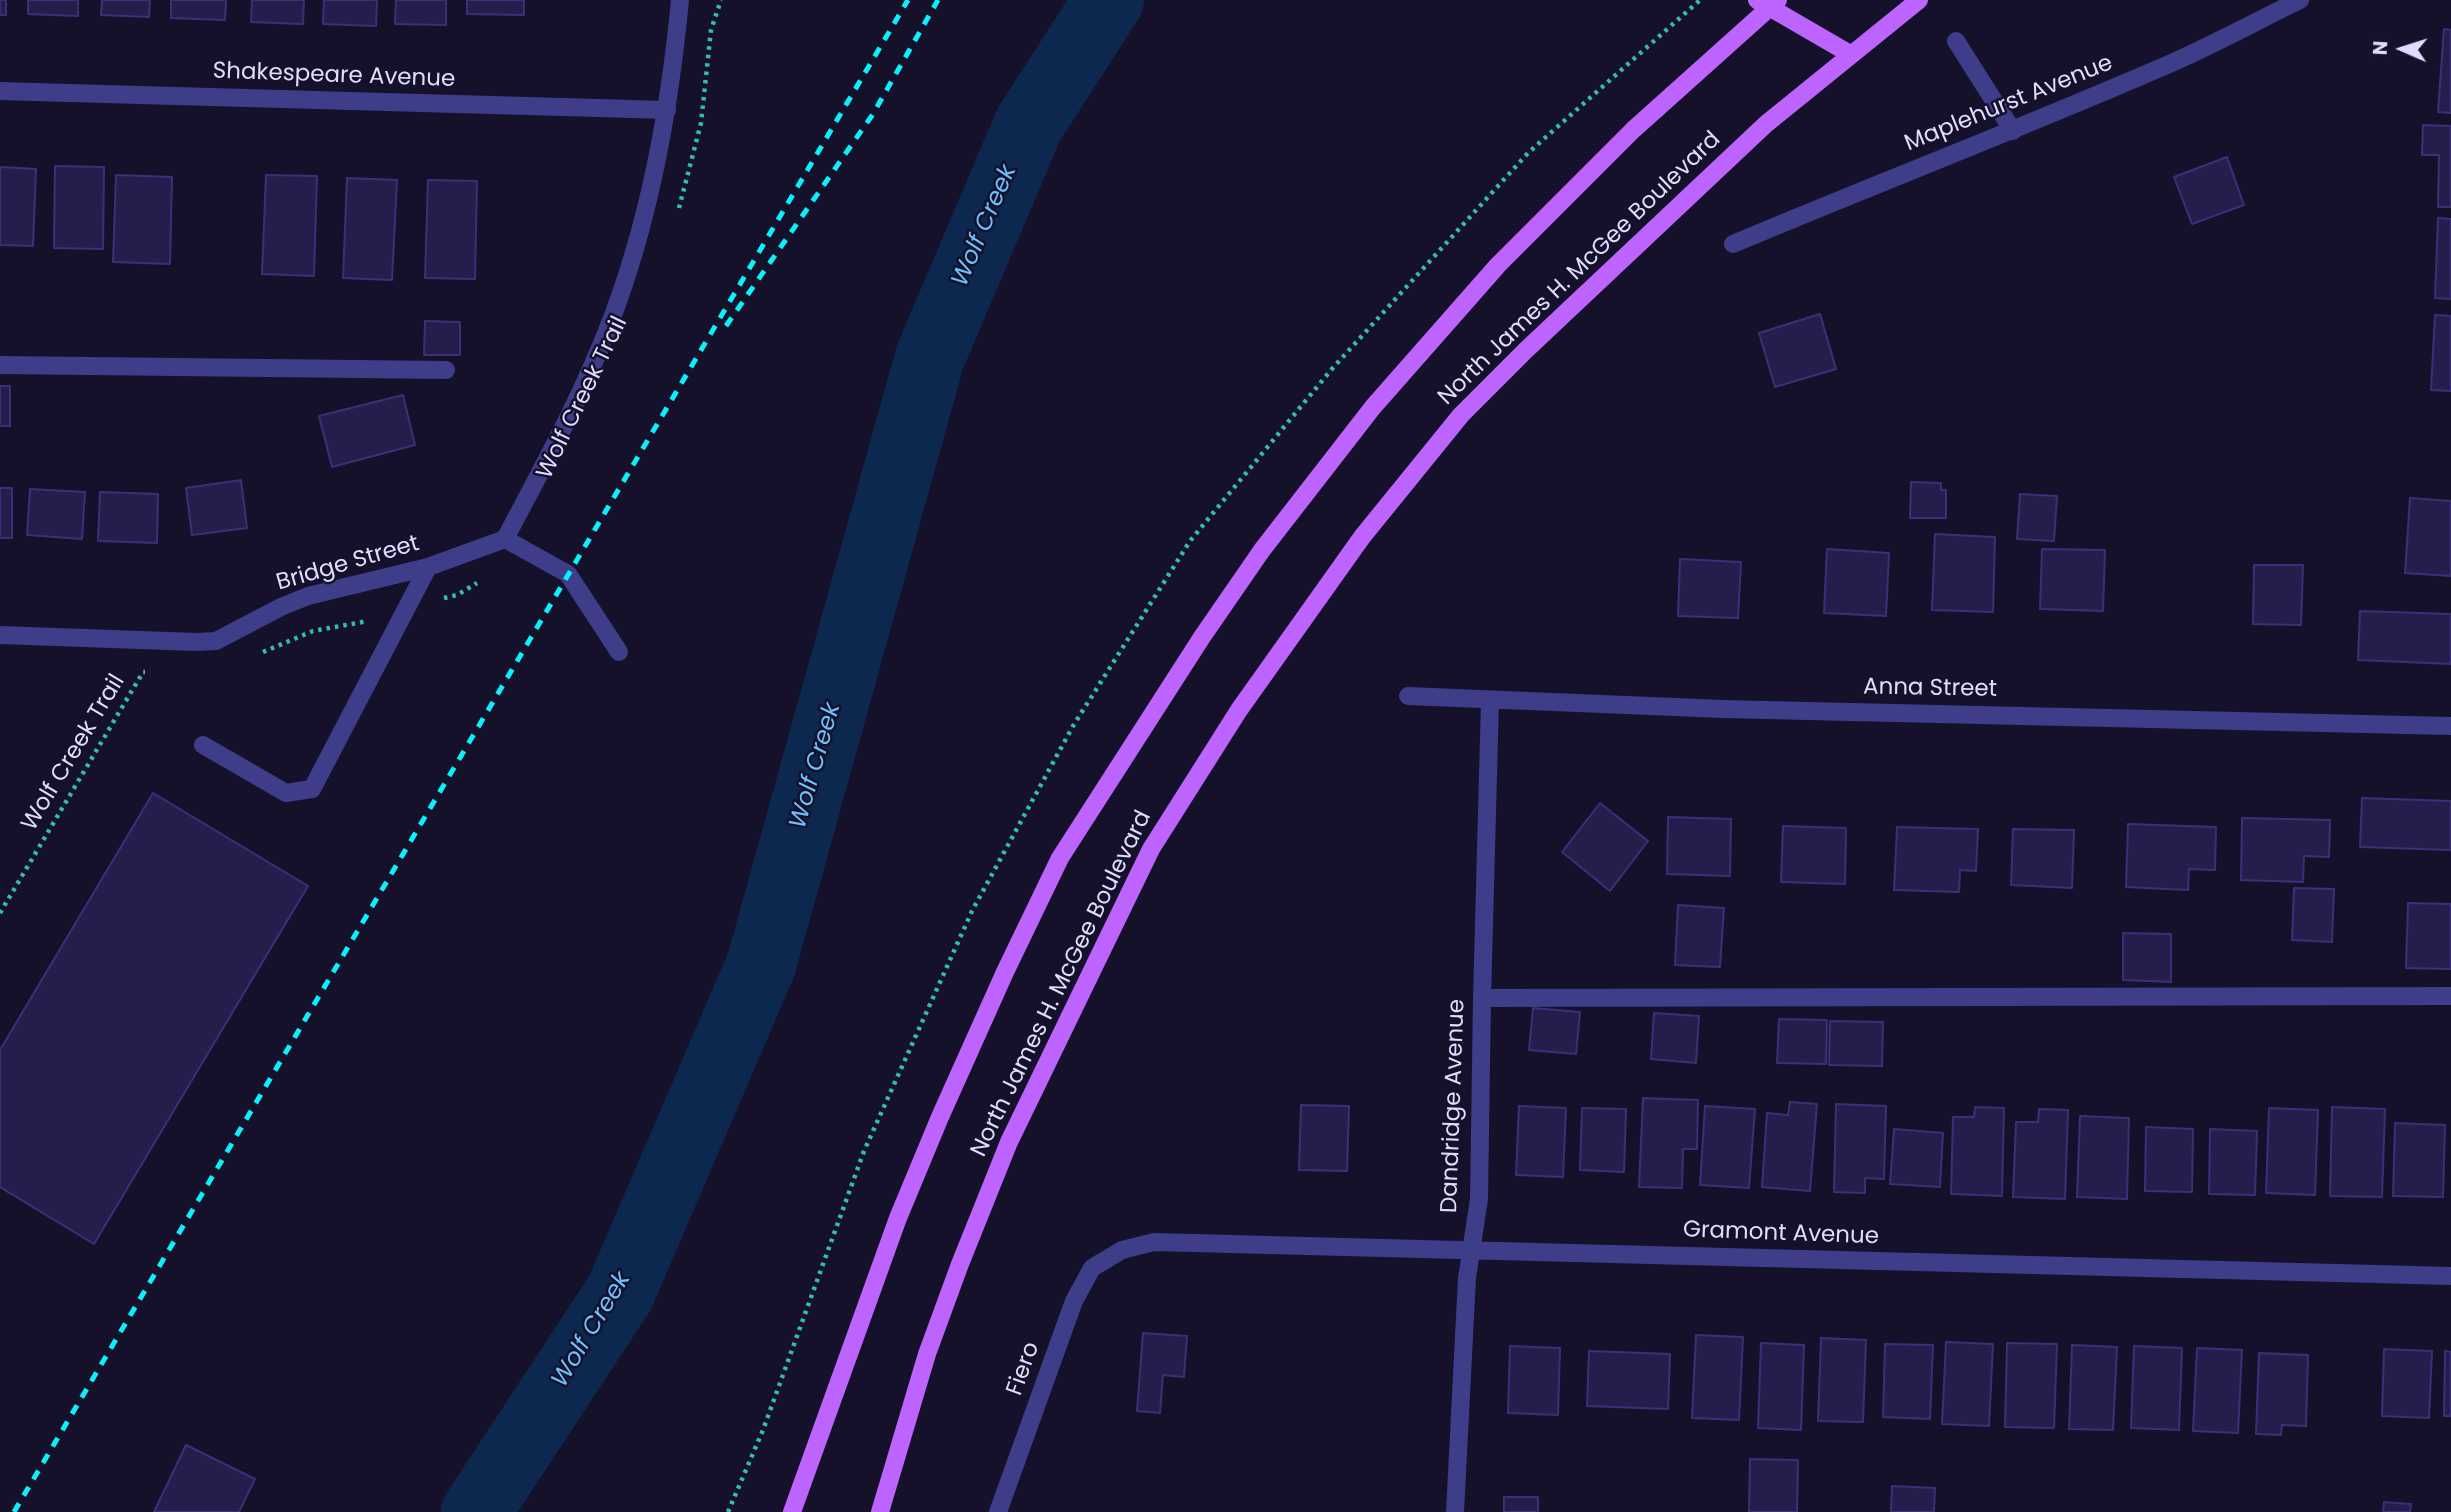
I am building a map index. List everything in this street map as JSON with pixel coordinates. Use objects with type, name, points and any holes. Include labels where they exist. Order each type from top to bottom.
[{"type":"main road","name":"North James H. McGee Boulevard","points":[[880,1512],[927,1354],[1009,1142],[1151,849],[1239,710],[1362,537],[1461,415],[1526,350],[1766,124],[1919,0]]},
{"type":"main road","name":"North James H. McGee Boulevard","points":[[792,1512],[898,1218],[1005,972],[1060,858],[1202,637],[1262,550],[1373,407],[1497,265],[1633,130],[1768,2]]},
{"type":"main road","points":[[1768,2],[1850,54]]},
{"type":"street","points":[[619,652],[568,574],[511,542],[580,395],[613,317],[640,226],[667,110],[680,0]]},
{"type":"street","name":"Maplehurst Avenue","points":[[1733,244],[1871,186],[2013,131],[2179,60],[2300,0]]},
{"type":"street","points":[[1956,41],[2013,131]]},
{"type":"street","name":"Shakespeare Avenue","points":[[0,91],[667,110]]},
{"type":"street","points":[[0,365],[446,370]]},
{"type":"street","name":"Bridge Street","points":[[0,635],[196,642],[216,640],[308,596],[428,568],[511,542]]},
{"type":"street","points":[[203,745],[286,793],[312,789],[428,568]]},
{"type":"street","name":"Anna Street","points":[[1408,696],[1723,709],[2451,726]]},
{"type":"street","name":"Dandridge Avenue","points":[[1455,1512],[1467,1278],[1479,1199],[1490,701]]},
{"type":"street","points":[[1482,998],[2451,996]]},
{"type":"street","name":"Gramont Avenue","points":[[1112,1256],[1122,1250],[1154,1242],[2451,1276]]},
{"type":"street","name":"Fiero","points":[[998,1512],[1074,1301],[1092,1268],[1112,1256]]},
{"type":"path","points":[[678,210],[701,123],[711,30],[721,0]]},
{"type":"path","points":[[253,656],[313,631],[372,620],[457,595],[477,583],[511,542]]},
{"type":"path","name":"Wolf Creek Trail","points":[[0,913],[142,672],[156,671]]},
{"type":"building","points":[[0,0],[6,0],[6,15],[0,15]]},
{"type":"building","points":[[28,0],[78,0],[78,16],[28,14]]},
{"type":"building","points":[[102,0],[150,0],[149,17],[101,15]]},
{"type":"building","points":[[171,0],[226,0],[225,20],[171,18]]},
{"type":"building","points":[[252,0],[304,0],[303,24],[251,22]]},
{"type":"building","points":[[324,0],[377,0],[376,26],[323,24]]},
{"type":"building","points":[[396,0],[446,0],[446,25],[395,24]]},
{"type":"building","points":[[467,0],[524,0],[524,15],[467,14]]},
{"type":"building","points":[[2444,29],[2451,30],[2451,113],[2438,112]]},
{"type":"building","points":[[2423,125],[2451,126],[2451,207],[2438,207],[2439,155],[2422,155]]},
{"type":"building","points":[[2227,157],[2244,205],[2192,224],[2174,177]]},
{"type":"building","points":[[55,166],[104,167],[103,249],[54,248]]},
{"type":"building","points":[[0,167],[36,169],[33,246],[0,245]]},
{"type":"building","points":[[116,175],[172,177],[170,264],[113,262]]},
{"type":"building","points":[[266,175],[317,176],[314,276],[262,274]]},
{"type":"building","points":[[347,178],[397,180],[392,280],[343,278]]},
{"type":"building","points":[[428,180],[477,181],[475,279],[425,278]]},
{"type":"building","points":[[2438,218],[2451,219],[2451,299],[2435,298]]},
{"type":"building","points":[[1820,314],[1836,369],[1775,387],[1759,333]]},
{"type":"building","points":[[2435,315],[2451,316],[2451,391],[2431,390]]},
{"type":"building","points":[[425,321],[460,322],[460,355],[424,355]]},
{"type":"building","points":[[0,386],[10,386],[10,426],[0,426]]},
{"type":"building","points":[[403,395],[415,445],[332,467],[319,416]]},
{"type":"building","points":[[241,480],[247,528],[192,535],[186,488]]},
{"type":"building","points":[[1911,482],[1941,483],[1941,490],[1946,490],[1946,518],[1910,518]]},
{"type":"building","points":[[0,488],[12,488],[12,538],[0,538]]},
{"type":"building","points":[[30,489],[85,492],[82,539],[27,535]]},
{"type":"building","points":[[100,492],[158,494],[157,543],[98,541]]},
{"type":"building","points":[[2020,494],[2057,496],[2054,541],[2017,539]]},
{"type":"building","points":[[2410,498],[2451,501],[2451,576],[2405,573]]},
{"type":"building","points":[[1935,534],[1995,537],[1993,612],[1932,610]]},
{"type":"building","points":[[1827,549],[1889,553],[1886,616],[1824,613]]},
{"type":"building","points":[[2042,549],[2105,550],[2103,611],[2040,609]]},
{"type":"building","points":[[1680,559],[1741,562],[1738,618],[1678,616]]},
{"type":"building","points":[[2254,565],[2303,565],[2301,625],[2253,624]]},
{"type":"building","points":[[2360,611],[2451,614],[2451,664],[2358,660]]},
{"type":"building","points":[[153,793],[308,886],[94,1244],[0,1187],[0,1050]]},
{"type":"building","points":[[2362,798],[2451,801],[2451,850],[2360,847]]},
{"type":"building","points":[[1600,803],[1648,841],[1610,891],[1562,852]]},
{"type":"building","points":[[1668,817],[1731,819],[1730,876],[1667,874]]},
{"type":"building","points":[[2242,818],[2330,820],[2329,857],[2304,856],[2303,882],[2241,880]]},
{"type":"building","points":[[2128,824],[2216,827],[2215,870],[2189,869],[2188,890],[2126,887]]},
{"type":"building","points":[[1783,826],[1846,828],[1845,884],[1781,882]]},
{"type":"building","points":[[1897,827],[1978,829],[1976,871],[1960,870],[1959,892],[1894,890]]},
{"type":"building","points":[[2013,829],[2074,830],[2072,888],[2011,885]]},
{"type":"building","points":[[2294,888],[2334,889],[2332,942],[2292,940]]},
{"type":"building","points":[[2408,903],[2451,904],[2451,969],[2406,968]]},
{"type":"building","points":[[1678,905],[1724,908],[1720,967],[1675,965]]},
{"type":"building","points":[[2123,933],[2171,934],[2171,982],[2123,980]]},
{"type":"building","points":[[1533,1008],[1580,1012],[1576,1054],[1529,1050]]},
{"type":"building","points":[[1654,1013],[1699,1016],[1696,1063],[1651,1059]]},
{"type":"building","points":[[1779,1019],[1827,1020],[1826,1064],[1777,1063]]},
{"type":"building","points":[[1830,1021],[1883,1022],[1882,1066],[1829,1065]]},
{"type":"building","points":[[1643,1098],[1698,1100],[1697,1149],[1683,1149],[1682,1188],[1639,1187]]},
{"type":"building","points":[[1790,1102],[1817,1104],[1810,1191],[1762,1187],[1767,1113],[1788,1115]]},
{"type":"building","points":[[1836,1104],[1886,1106],[1884,1179],[1865,1178],[1865,1193],[1834,1192]]},
{"type":"building","points":[[1301,1105],[1349,1106],[1347,1171],[1299,1170]]},
{"type":"building","points":[[1519,1106],[1566,1108],[1563,1177],[1516,1175]]},
{"type":"building","points":[[1705,1106],[1755,1109],[1749,1188],[1700,1185]]},
{"type":"building","points":[[1975,1107],[2004,1108],[2002,1196],[1951,1194],[1953,1117],[1974,1117]]},
{"type":"building","points":[[2332,1107],[2385,1109],[2382,1197],[2330,1196]]},
{"type":"building","points":[[1582,1108],[1626,1109],[1624,1172],[1580,1170]]},
{"type":"building","points":[[2269,1108],[2318,1110],[2315,1195],[2266,1193]]},
{"type":"building","points":[[2039,1109],[2068,1110],[2065,1199],[2013,1197],[2016,1122],[2038,1122]]},
{"type":"building","points":[[2080,1116],[2129,1118],[2127,1199],[2077,1197]]},
{"type":"building","points":[[2395,1123],[2445,1125],[2443,1197],[2393,1196]]},
{"type":"building","points":[[2146,1127],[2193,1129],[2192,1192],[2145,1191]]},
{"type":"building","points":[[1894,1129],[1943,1133],[1940,1187],[1890,1184]]},
{"type":"building","points":[[2210,1129],[2257,1131],[2255,1195],[2209,1194]]},
{"type":"building","points":[[1143,1333],[1187,1336],[1184,1377],[1163,1375],[1160,1413],[1137,1411]]},
{"type":"building","points":[[1696,1335],[1743,1337],[1739,1420],[1692,1418]]},
{"type":"building","points":[[1821,1338],[1866,1340],[1863,1422],[1818,1421]]},
{"type":"building","points":[[1946,1342],[1993,1344],[1989,1426],[1942,1424]]},
{"type":"building","points":[[1761,1343],[1804,1345],[1801,1430],[1758,1428]]},
{"type":"building","points":[[2007,1343],[2057,1344],[2054,1428],[2005,1427]]},
{"type":"building","points":[[1885,1344],[1933,1345],[1930,1419],[1883,1417]]},
{"type":"building","points":[[2072,1345],[2117,1347],[2113,1430],[2069,1429]]},
{"type":"building","points":[[1510,1346],[1560,1348],[1558,1415],[1508,1413]]},
{"type":"building","points":[[2134,1346],[2182,1348],[2179,1430],[2131,1428]]},
{"type":"building","points":[[2197,1348],[2242,1350],[2238,1433],[2193,1431]]},
{"type":"building","points":[[2384,1349],[2432,1351],[2429,1418],[2382,1416]]},
{"type":"building","points":[[1589,1351],[1670,1354],[1668,1409],[1587,1406]]},
{"type":"building","points":[[2445,1351],[2451,1352],[2451,1416],[2444,1416]]},
{"type":"building","points":[[2259,1353],[2308,1355],[2306,1426],[2282,1425],[2281,1435],[2256,1434]]},
{"type":"building","points":[[186,1445],[255,1479],[239,1512],[154,1512]]},
{"type":"building","points":[[1750,1459],[1798,1460],[1797,1512],[1749,1512]]},
{"type":"building","points":[[1892,1486],[1935,1488],[1934,1512],[1891,1512]]},
{"type":"building","points":[[1504,1497],[1538,1497],[1538,1512],[1504,1512]]},
{"type":"building","points":[[2384,1502],[2411,1504],[2410,1512],[2383,1512]]},
{"type":"waterway","name":"Wolf Creek","points":[[476,1512],[620,1293],[761,965],[930,357],[1029,124],[1109,0]]},
{"type":"railway","points":[[14,1512],[908,0]]},
{"type":"railway","points":[[726,326],[873,114],[938,0]]}]
